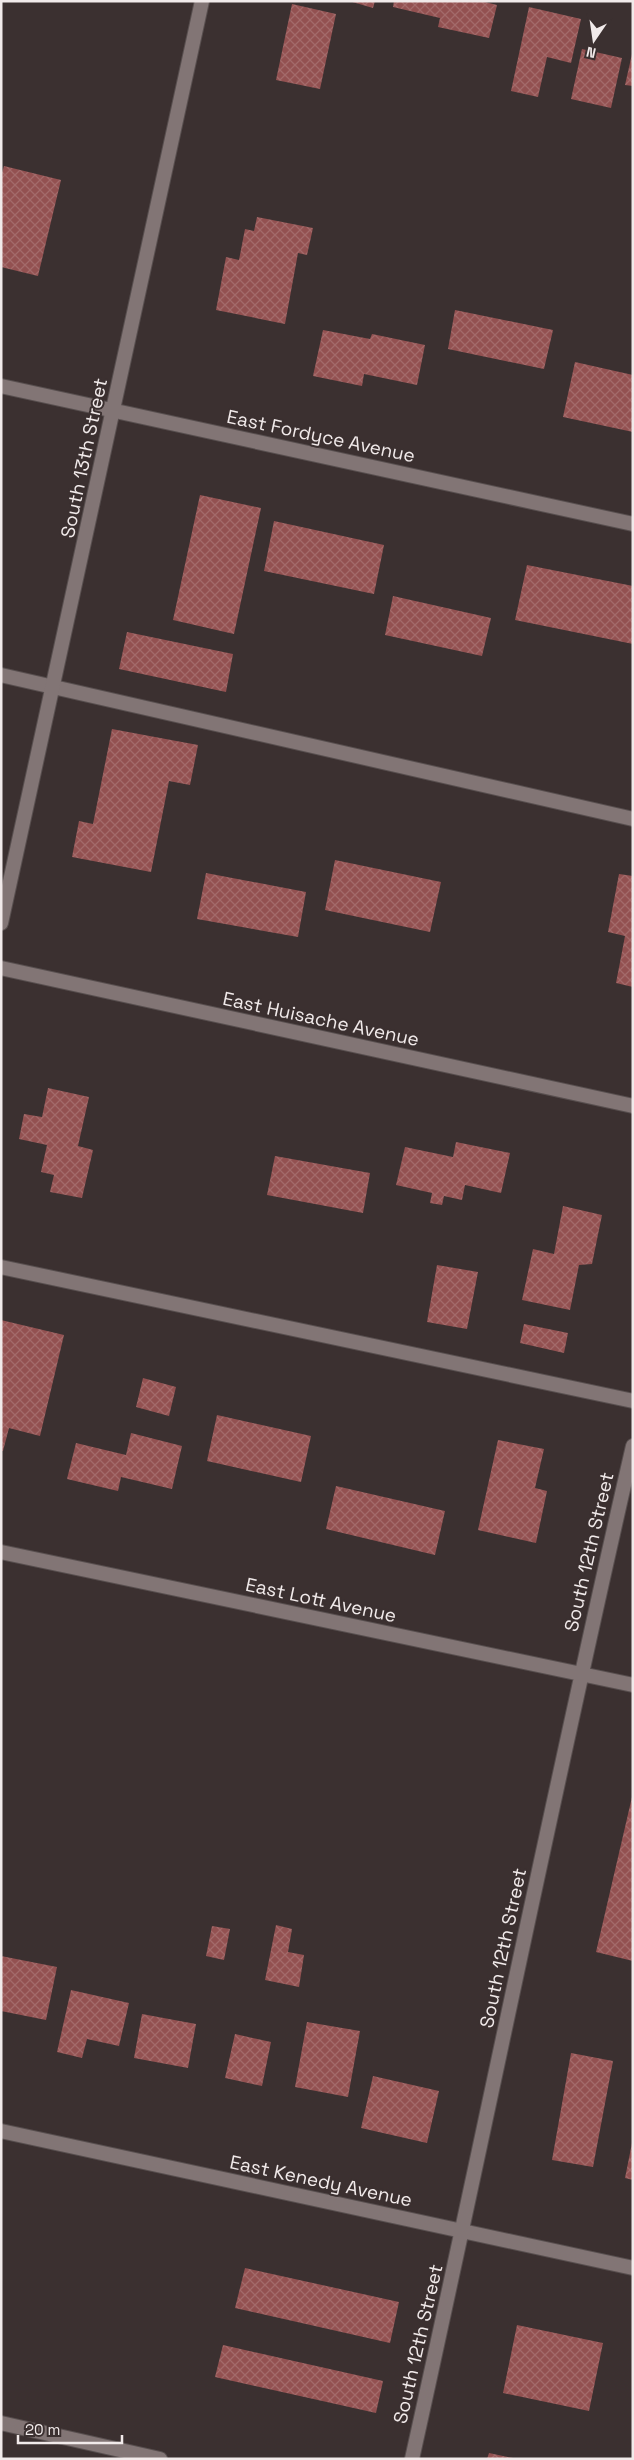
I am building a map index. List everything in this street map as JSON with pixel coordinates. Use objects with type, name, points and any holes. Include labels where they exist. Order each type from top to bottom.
[{"type":"street","name":"South 13th Street","points":[[1,923],[202,1]]},
{"type":"street","name":"East Fordyce Avenue","points":[[1,386],[633,524]]},
{"type":"street","points":[[1,675],[633,820]]},
{"type":"street","name":"East Huisache Avenue","points":[[1,968],[633,1106]]},
{"type":"street","points":[[1,1268],[633,1401]]},
{"type":"street","name":"South 12th Street","points":[[412,2459],[580,1674],[633,1446]]},
{"type":"street","name":"East Lott Avenue","points":[[1,1552],[633,1685]]},
{"type":"street","name":"East Kenedy Avenue","points":[[1,2131],[633,2268]]},
{"type":"street","points":[[1,2423],[160,2459]]},
{"type":"building","points":[[349,1],[375,1],[373,8]]},
{"type":"building","points":[[394,1],[481,1],[497,5],[489,38],[438,27],[440,18],[393,7]]},
{"type":"building","points":[[292,4],[336,14],[320,89],[276,80]]},
{"type":"building","points":[[529,7],[581,19],[571,63],[547,57],[538,97],[511,91]]},
{"type":"building","points":[[582,49],[622,58],[611,108],[571,99]]},
{"type":"building","points":[[633,54],[633,86],[625,85]]},
{"type":"building","points":[[4,166],[61,180],[38,276],[1,267],[1,176]]},
{"type":"building","points":[[257,217],[313,228],[307,255],[298,253],[285,324],[216,310],[226,257],[239,260],[245,229],[254,231]]},
{"type":"building","points":[[455,310],[553,330],[544,369],[448,349]]},
{"type":"building","points":[[323,330],[370,339],[372,334],[425,345],[417,385],[364,374],[362,386],[313,376]]},
{"type":"building","points":[[575,362],[633,375],[633,432],[563,417]]},
{"type":"building","points":[[200,495],[261,508],[234,634],[173,620]]},
{"type":"building","points":[[274,521],[384,545],[374,594],[264,571]]},
{"type":"building","points":[[527,565],[633,586],[633,644],[515,620]]},
{"type":"building","points":[[393,596],[491,618],[482,656],[385,635]]},
{"type":"building","points":[[127,632],[233,654],[226,692],[119,669]]},
{"type":"building","points":[[112,729],[198,745],[190,785],[169,781],[151,872],[72,857],[79,821],[93,824]]},
{"type":"building","points":[[335,860],[441,882],[430,932],[325,910]]},
{"type":"building","points":[[206,873],[306,892],[298,937],[197,919]]},
{"type":"building","points":[[619,874],[633,876],[633,987],[616,983],[625,936],[608,932]]},
{"type":"building","points":[[48,1088],[89,1097],[78,1146],[93,1150],[82,1198],[50,1192],[54,1175],[41,1172],[47,1145],[19,1139],[24,1114],[42,1117]]},
{"type":"building","points":[[456,1142],[510,1153],[501,1193],[465,1185],[462,1200],[444,1196],[442,1205],[430,1203],[432,1193],[396,1185],[405,1147],[453,1157]]},
{"type":"building","points":[[275,1156],[370,1173],[363,1213],[267,1195]]},
{"type":"building","points":[[563,1206],[602,1215],[592,1264],[579,1265],[570,1310],[522,1300],[533,1249],[554,1254]]},
{"type":"building","points":[[437,1265],[478,1272],[467,1329],[427,1322]]},
{"type":"building","points":[[1,1320],[64,1335],[40,1436],[9,1428],[3,1451],[1,1451]]},
{"type":"building","points":[[524,1324],[568,1333],[564,1353],[520,1343]]},
{"type":"building","points":[[143,1378],[176,1387],[169,1416],[136,1407]]},
{"type":"building","points":[[217,1415],[311,1436],[301,1482],[207,1461]]},
{"type":"building","points":[[131,1433],[182,1446],[172,1489],[121,1477],[118,1491],[67,1479],[76,1443],[126,1455]]},
{"type":"building","points":[[498,1440],[544,1449],[535,1488],[547,1491],[536,1543],[478,1530]]},
{"type":"building","points":[[336,1486],[445,1511],[435,1555],[326,1529]]},
{"type":"building","points":[[633,1798],[633,1961],[596,1952]]},
{"type":"building","points":[[276,1925],[292,1929],[288,1952],[304,1955],[299,1987],[265,1980]]},
{"type":"building","points":[[212,1926],[230,1929],[224,1960],[206,1956]]},
{"type":"building","points":[[1,1956],[57,1967],[46,2020],[1,2011]]},
{"type":"building","points":[[71,1990],[129,2003],[119,2046],[87,2039],[82,2058],[57,2052]]},
{"type":"building","points":[[142,2014],[196,2024],[188,2068],[134,2058]]},
{"type":"building","points":[[307,2022],[360,2031],[348,2097],[295,2087]]},
{"type":"building","points":[[235,2034],[271,2042],[262,2086],[225,2078]]},
{"type":"building","points":[[571,2053],[613,2061],[593,2167],[552,2160]]},
{"type":"building","points":[[373,2076],[439,2091],[427,2143],[361,2128]]},
{"type":"building","points":[[633,2143],[633,2180],[625,2178]]},
{"type":"building","points":[[245,2268],[399,2302],[390,2343],[235,2308]]},
{"type":"building","points":[[517,2325],[603,2343],[589,2411],[503,2393]]},
{"type":"building","points":[[223,2345],[383,2381],[376,2413],[215,2377]]},
{"type":"building","points":[[489,2453],[513,2458],[513,2459],[487,2459]]}]
